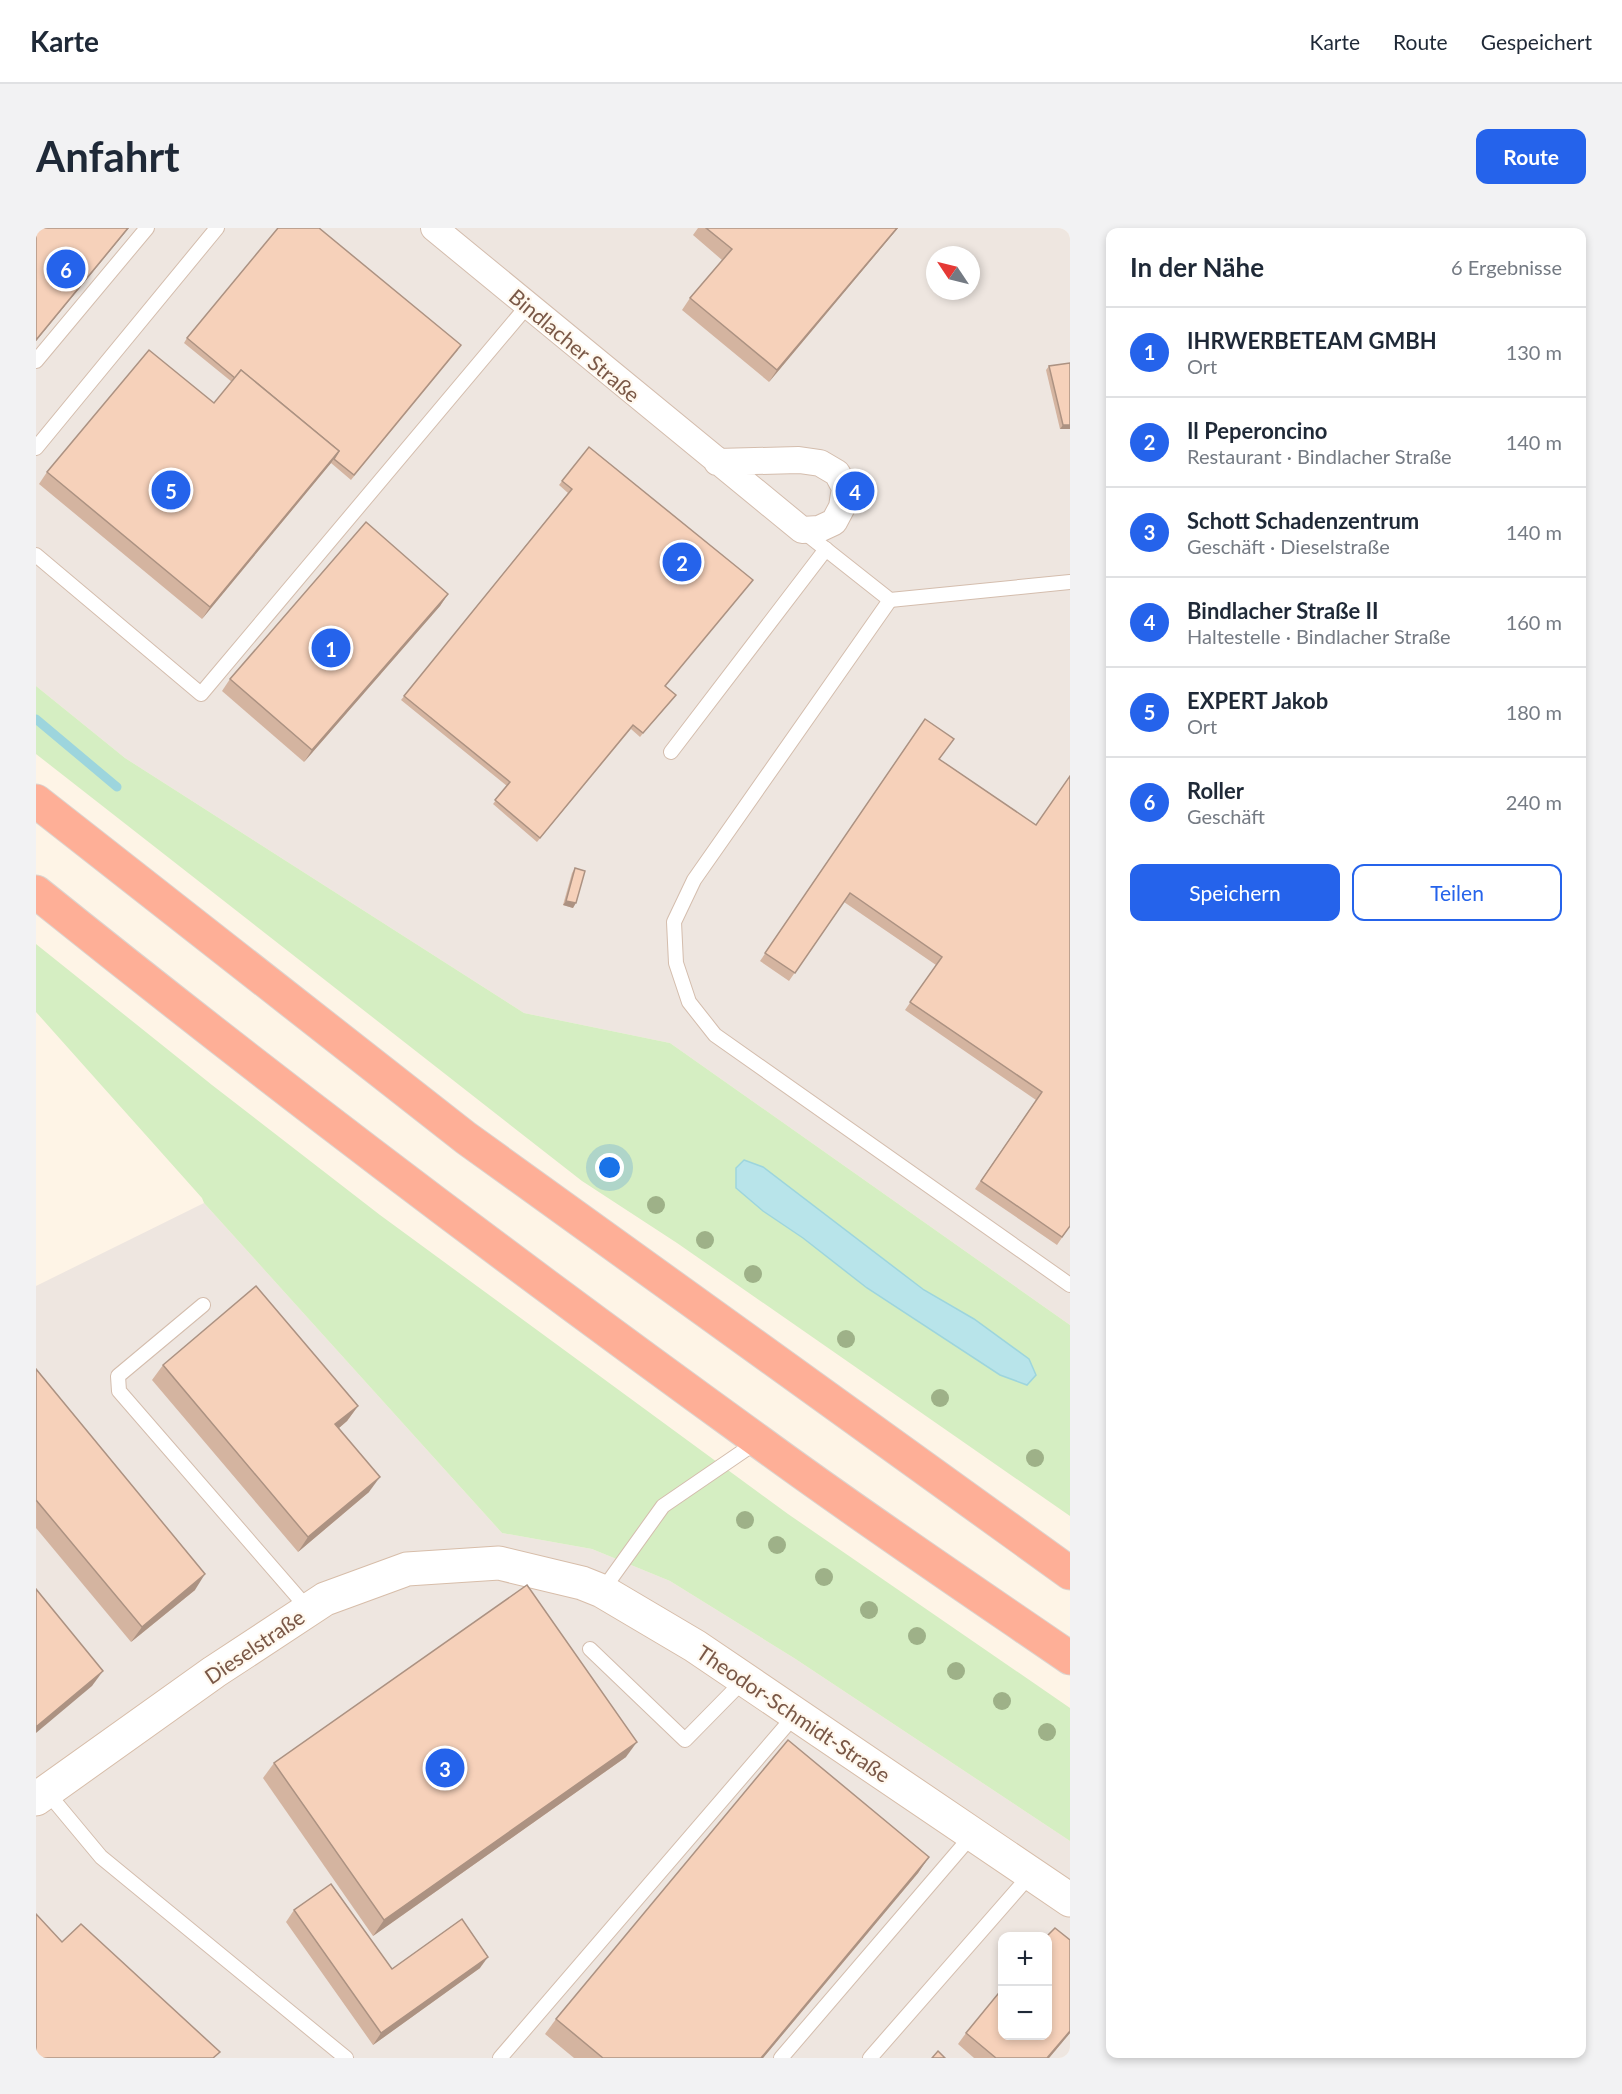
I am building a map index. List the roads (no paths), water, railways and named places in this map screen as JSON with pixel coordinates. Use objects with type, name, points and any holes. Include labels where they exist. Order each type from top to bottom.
[{"type":"highway","points":[[36,801],[466,1138],[1070,1573]]},
{"type":"highway","points":[[36,892],[240,1055],[758,1441],[1070,1658]]},
{"type":"street","name":"Bindlacher Straße","points":[[434,228],[802,530]]},
{"type":"street","points":[[717,462],[799,460],[820,463],[837,473],[845,488],[842,507],[834,522],[819,529],[802,530]]},
{"type":"street","name":"Dieselstraße","points":[[41,1795],[214,1672],[325,1599],[407,1569],[499,1563]]},
{"type":"street","name":"Theodor-Schmidt-Straße","points":[[499,1563],[582,1583],[602,1591],[695,1646],[1070,1900]]},
{"type":"lane","points":[[36,361],[67,314],[147,228]]},
{"type":"lane","points":[[36,448],[217,228]]},
{"type":"lane","points":[[36,555],[201,694],[528,305]]},
{"type":"lane","points":[[802,530],[890,600],[1070,582]]},
{"type":"lane","points":[[671,752],[826,549]]},
{"type":"lane","points":[[890,600],[694,880],[675,922],[676,963],[689,1002],[715,1035],[1070,1285]]},
{"type":"lane","points":[[203,1305],[118,1376],[119,1391],[309,1610]]},
{"type":"lane","points":[[602,1591],[663,1506],[758,1441]]},
{"type":"lane","points":[[590,1648],[685,1740],[744,1680]]},
{"type":"lane","points":[[500,2058],[796,1714]]},
{"type":"lane","points":[[41,1795],[101,1857],[346,2058]]},
{"type":"lane","points":[[781,2058],[973,1834]]},
{"type":"lane","points":[[870,2058],[1031,1874]]},
{"type":"water","points":[[744,1160],[763,1167],[924,1290],[974,1319],[1029,1359],[1036,1375],[1027,1385],[1000,1375],[867,1288],[803,1238],[763,1211],[736,1188],[736,1168]]},
{"type":"waterway","points":[[36,719],[117,787]]},
{"type":"place","name":"Roller","points":[[66,269]]},
{"type":"place","name":"EXPERT Jakob","points":[[171,490]]},
{"type":"place","name":"Bindlacher Straße II","points":[[855,491]]},
{"type":"place","name":"Il Peperoncino","points":[[682,562]]},
{"type":"place","name":"IHRWERBETEAM GMBH","points":[[331,648]]},
{"type":"place","name":"Schott Schadenzentrum","points":[[445,1768]]}]
